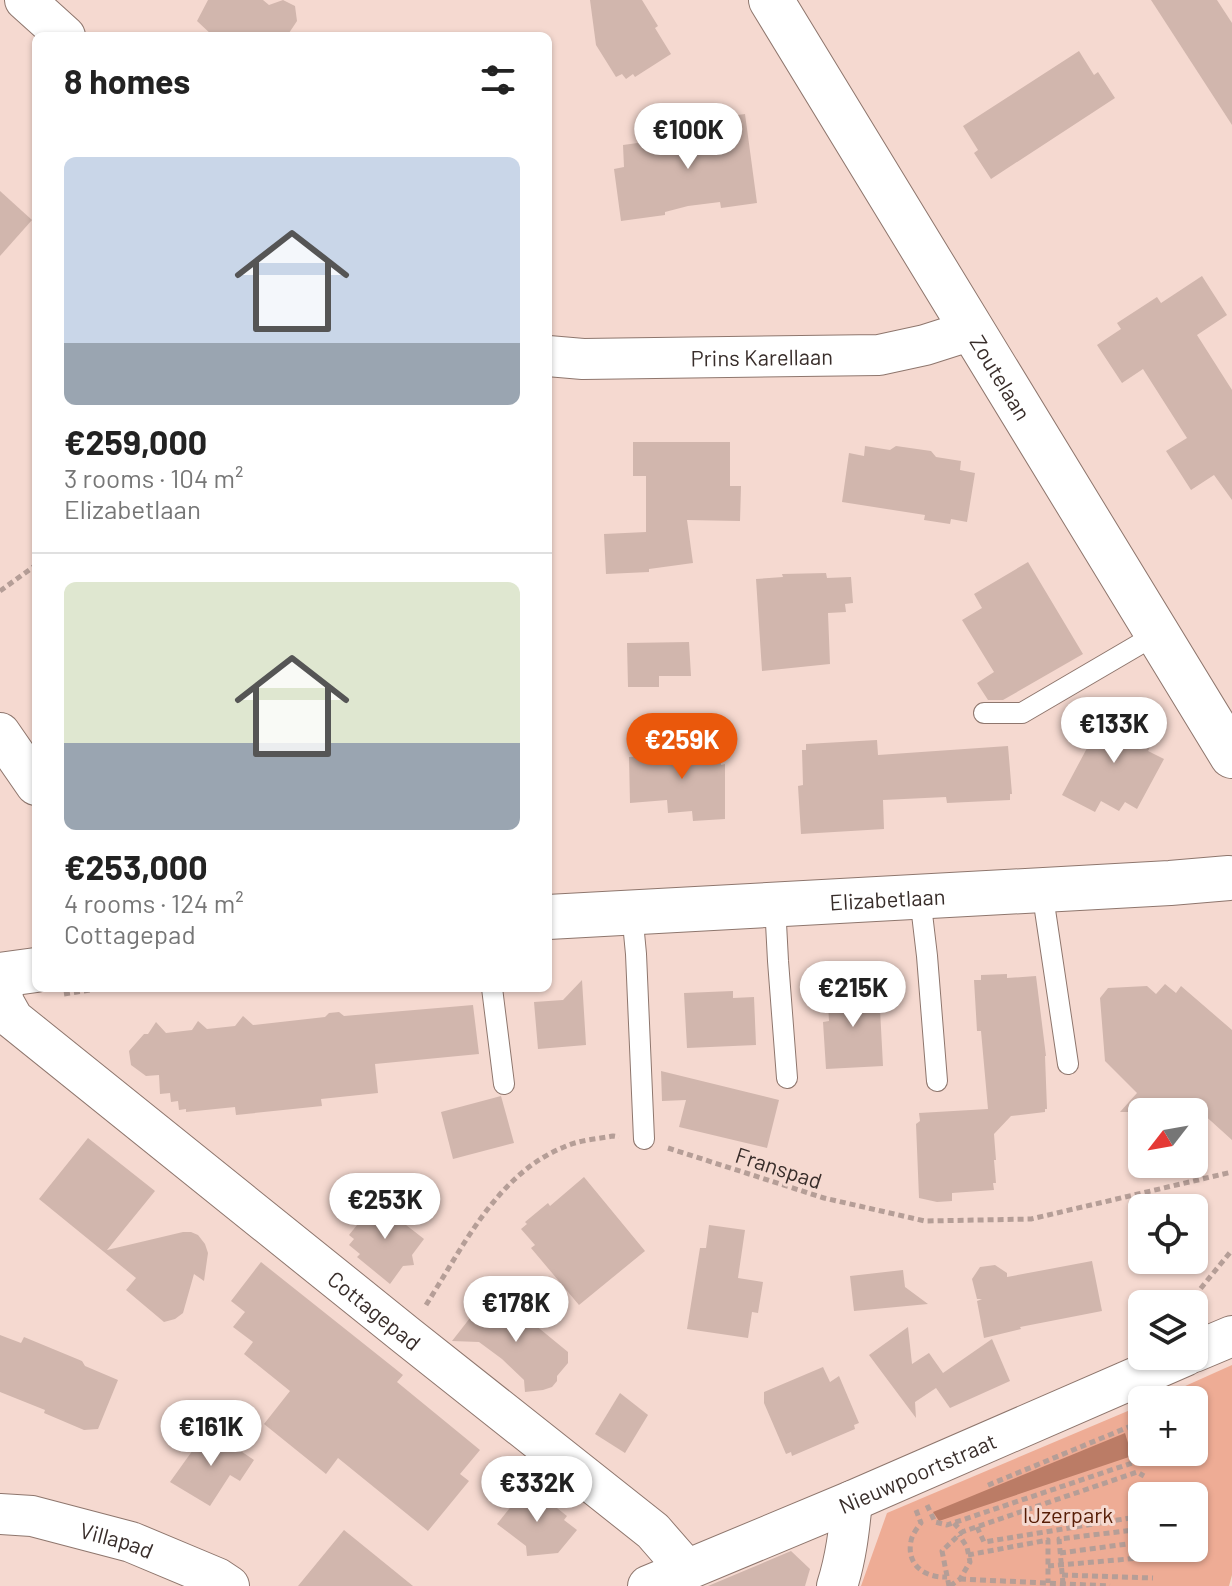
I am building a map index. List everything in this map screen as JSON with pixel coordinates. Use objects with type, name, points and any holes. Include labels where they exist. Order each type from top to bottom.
[{"type":"street","points":[[25,0],[61,32]]},
{"type":"street","name":"Zoutelaan","points":[[771,0],[1232,756]]},
{"type":"street","name":"Prins Karellaan","points":[[552,356],[583,359],[879,355],[972,330]]},
{"type":"street","points":[[0,733],[32,779]]},
{"type":"street","name":"Elizabetlaan","points":[[552,917],[1042,890],[1231,868]]},
{"type":"street","points":[[0,975],[32,971]]},
{"type":"street","name":"Cottagepad","points":[[0,984],[4,1003],[13,1019],[653,1531],[687,1570]]},
{"type":"street","points":[[1208,1346],[1232,1336]]},
{"type":"street","name":"Nieuwpoortstraat","points":[[648,1586],[1153,1370]]},
{"type":"street","points":[[837,1586],[849,1536],[852,1501]]},
{"type":"street","name":"Villapad","points":[[0,1514],[32,1516],[131,1542],[229,1586]]},
{"type":"lane","points":[[984,713],[1022,713],[1157,634]]},
{"type":"lane","points":[[1042,890],[1068,1064]]},
{"type":"lane","points":[[920,897],[937,1081]]},
{"type":"lane","points":[[775,904],[787,1078]]},
{"type":"lane","points":[[632,912],[644,1139]]},
{"type":"lane","points":[[492,992],[504,1084]]},
{"type":"path","points":[[0,591],[32,568]]},
{"type":"path","name":"Franspad","points":[[407,1336],[488,1207],[517,1177],[549,1154],[579,1142],[613,1136],[644,1139],[824,1198],[925,1221],[1031,1219],[1232,1172]]},
{"type":"path","points":[[1199,1290],[1232,1250]]},
{"type":"path","points":[[915,1509],[926,1504],[935,1522],[947,1525],[1141,1460],[1131,1426],[972,1492]]},
{"type":"path","points":[[954,1523],[960,1534],[967,1547],[970,1562],[960,1579],[950,1586],[942,1551],[960,1534],[1137,1472],[1144,1476]]},
{"type":"path","points":[[977,1527],[984,1542],[1128,1518]]},
{"type":"path","points":[[921,1523],[911,1539],[911,1557],[921,1571],[936,1577],[947,1577]]},
{"type":"path","points":[[1063,1584],[1059,1539],[1128,1531]]},
{"type":"path","points":[[968,1555],[1048,1540],[1048,1583]]},
{"type":"path","points":[[1060,1553],[1128,1544]]},
{"type":"path","points":[[1048,1566],[1128,1559]]},
{"type":"path","points":[[1062,1575],[1153,1578]]},
{"type":"path","points":[[960,1579],[1110,1586]]},
{"type":"green space","name":"IJzerpark","points":[[1232,1365],[1232,1575],[1229,1586],[861,1586],[887,1513],[1128,1411],[1128,1466],[1208,1466],[1208,1386],[1185,1386]]},
{"type":"shaded area","points":[[1125,1433],[1128,1457],[939,1521],[933,1512]]},
{"type":"building","points":[[208,0],[263,0],[269,5],[283,0],[295,6],[297,21],[290,32],[209,32],[197,21]]},
{"type":"building","points":[[590,0],[642,0],[671,54],[635,77],[633,74],[626,79],[622,74],[616,77],[596,45]]},
{"type":"building","points":[[1151,0],[1217,0],[1232,23],[1232,125]]},
{"type":"building","points":[[1079,51],[1094,75],[1098,72],[1115,98],[991,179],[974,153],[978,150],[963,126]]},
{"type":"building","points":[[745,114],[757,203],[721,208],[720,202],[688,206],[665,212],[665,215],[621,221],[614,169],[624,167],[623,145],[702,134],[700,120]]},
{"type":"building","points":[[0,191],[32,220],[0,256]]},
{"type":"building","points":[[1202,276],[1227,315],[1197,335],[1232,390],[1232,500],[1214,475],[1191,490],[1166,451],[1187,438],[1143,369],[1122,383],[1097,345],[1121,329],[1117,323],[1157,297],[1161,303]]},
{"type":"building","points":[[633,442],[730,442],[730,486],[741,486],[740,521],[687,520],[693,563],[649,569],[649,572],[606,574],[604,534],[646,532],[646,476],[633,476]]},
{"type":"building","points":[[865,446],[931,451],[936,457],[961,461],[960,470],[975,473],[967,522],[951,519],[950,524],[924,520],[925,515],[842,502],[849,453],[864,456]]},
{"type":"building","points":[[1028,562],[1083,654],[1003,700],[988,700],[977,683],[994,672],[962,620],[982,608],[974,594]]},
{"type":"building","points":[[826,573],[827,578],[851,577],[853,603],[845,604],[846,612],[828,613],[830,664],[762,671],[756,579],[783,577],[782,574]]},
{"type":"building","points":[[689,642],[691,676],[659,676],[659,687],[628,687],[627,643]]},
{"type":"building","points":[[1110,705],[1140,721],[1134,732],[1153,741],[1148,751],[1164,759],[1137,809],[1125,802],[1119,811],[1101,801],[1095,812],[1062,795]]},
{"type":"building","points":[[877,740],[878,755],[1008,746],[1010,800],[947,803],[946,797],[883,800],[884,829],[801,834],[798,786],[803,785],[802,750],[806,750],[806,744]]},
{"type":"building","points":[[720,742],[721,765],[725,764],[725,819],[693,821],[692,811],[668,813],[667,800],[630,803],[629,757],[690,753],[689,744]]},
{"type":"building","points":[[1007,974],[1007,978],[1036,976],[1046,1056],[1047,1109],[1045,1112],[1011,1116],[994,1134],[994,1190],[952,1193],[952,1201],[919,1198],[916,1124],[920,1121],[919,1113],[988,1109],[981,1031],[977,1031],[974,980],[981,980],[981,975]]},
{"type":"building","points":[[582,980],[586,1045],[538,1049],[534,1002],[563,1000]]},
{"type":"building","points":[[1165,984],[1176,993],[1181,986],[1232,1030],[1232,1140],[1208,1118],[1208,1098],[1133,1098],[1137,1093],[1105,1061],[1100,998],[1108,988],[1147,986],[1156,994]]},
{"type":"building","points":[[859,986],[860,991],[879,990],[883,1066],[826,1069],[823,1022],[829,1021],[827,988]]},
{"type":"building","points":[[733,991],[733,998],[754,997],[756,1045],[687,1048],[684,993]]},
{"type":"building","points":[[473,1005],[479,1054],[375,1064],[378,1093],[321,1099],[322,1106],[236,1115],[235,1107],[186,1112],[186,1109],[179,1110],[178,1101],[171,1102],[170,1093],[160,1094],[159,1075],[146,1076],[131,1065],[129,1051],[156,1022],[166,1033],[192,1030],[198,1021],[207,1029],[235,1026],[243,1016],[253,1025],[325,1017],[329,1013],[339,1012],[344,1016]]},
{"type":"building","points":[[661,1071],[779,1100],[767,1148],[679,1127],[686,1100],[662,1101]]},
{"type":"building","points":[[501,1096],[514,1143],[453,1159],[441,1112]]},
{"type":"building","points":[[88,1138],[155,1191],[107,1250],[183,1232],[198,1235],[205,1244],[208,1253],[204,1281],[194,1274],[183,1313],[175,1319],[164,1322],[126,1290],[136,1278],[39,1199]]},
{"type":"building","points":[[584,1177],[645,1251],[579,1305],[531,1248],[535,1245],[521,1229],[548,1203],[550,1206]]},
{"type":"building","points":[[383,1193],[392,1214],[424,1239],[412,1255],[414,1265],[403,1266],[390,1284],[357,1257],[360,1254],[349,1245],[354,1239],[349,1235]]},
{"type":"building","points":[[709,1225],[745,1230],[738,1278],[763,1282],[758,1313],[752,1312],[748,1338],[687,1329],[700,1248],[706,1248]]},
{"type":"building","points":[[1092,1261],[1102,1311],[1020,1327],[984,1338],[977,1301],[982,1299],[977,1299],[972,1279],[980,1267],[995,1265],[1007,1273],[1007,1277]]},
{"type":"building","points":[[261,1262],[403,1375],[397,1382],[480,1450],[460,1474],[469,1481],[428,1531],[338,1458],[326,1474],[264,1424],[290,1391],[244,1354],[253,1342],[233,1327],[245,1312],[231,1301]]},
{"type":"building","points":[[903,1270],[905,1287],[928,1304],[854,1311],[850,1276]]},
{"type":"building","points":[[488,1295],[511,1312],[518,1311],[568,1352],[568,1363],[552,1387],[525,1392],[524,1380],[479,1342],[452,1341]]},
{"type":"building","points":[[908,1327],[912,1364],[929,1353],[943,1373],[992,1339],[1010,1381],[950,1408],[936,1388],[915,1402],[916,1418],[869,1355]]},
{"type":"building","points":[[0,1335],[21,1343],[24,1337],[118,1380],[98,1429],[84,1430],[0,1392]]},
{"type":"building","points":[[823,1367],[830,1382],[839,1376],[859,1423],[854,1425],[855,1429],[792,1456],[791,1452],[786,1454],[764,1403],[764,1392]]},
{"type":"building","points":[[620,1393],[648,1415],[625,1453],[595,1434]]},
{"type":"building","points":[[208,1429],[254,1460],[240,1481],[230,1475],[210,1506],[170,1482]]},
{"type":"building","points":[[528,1485],[567,1516],[564,1520],[577,1530],[558,1553],[527,1556],[526,1546],[497,1524]]},
{"type":"building","points":[[344,1530],[413,1586],[298,1586]]},
{"type":"building","points":[[791,1551],[810,1569],[805,1586],[708,1586]]}]
